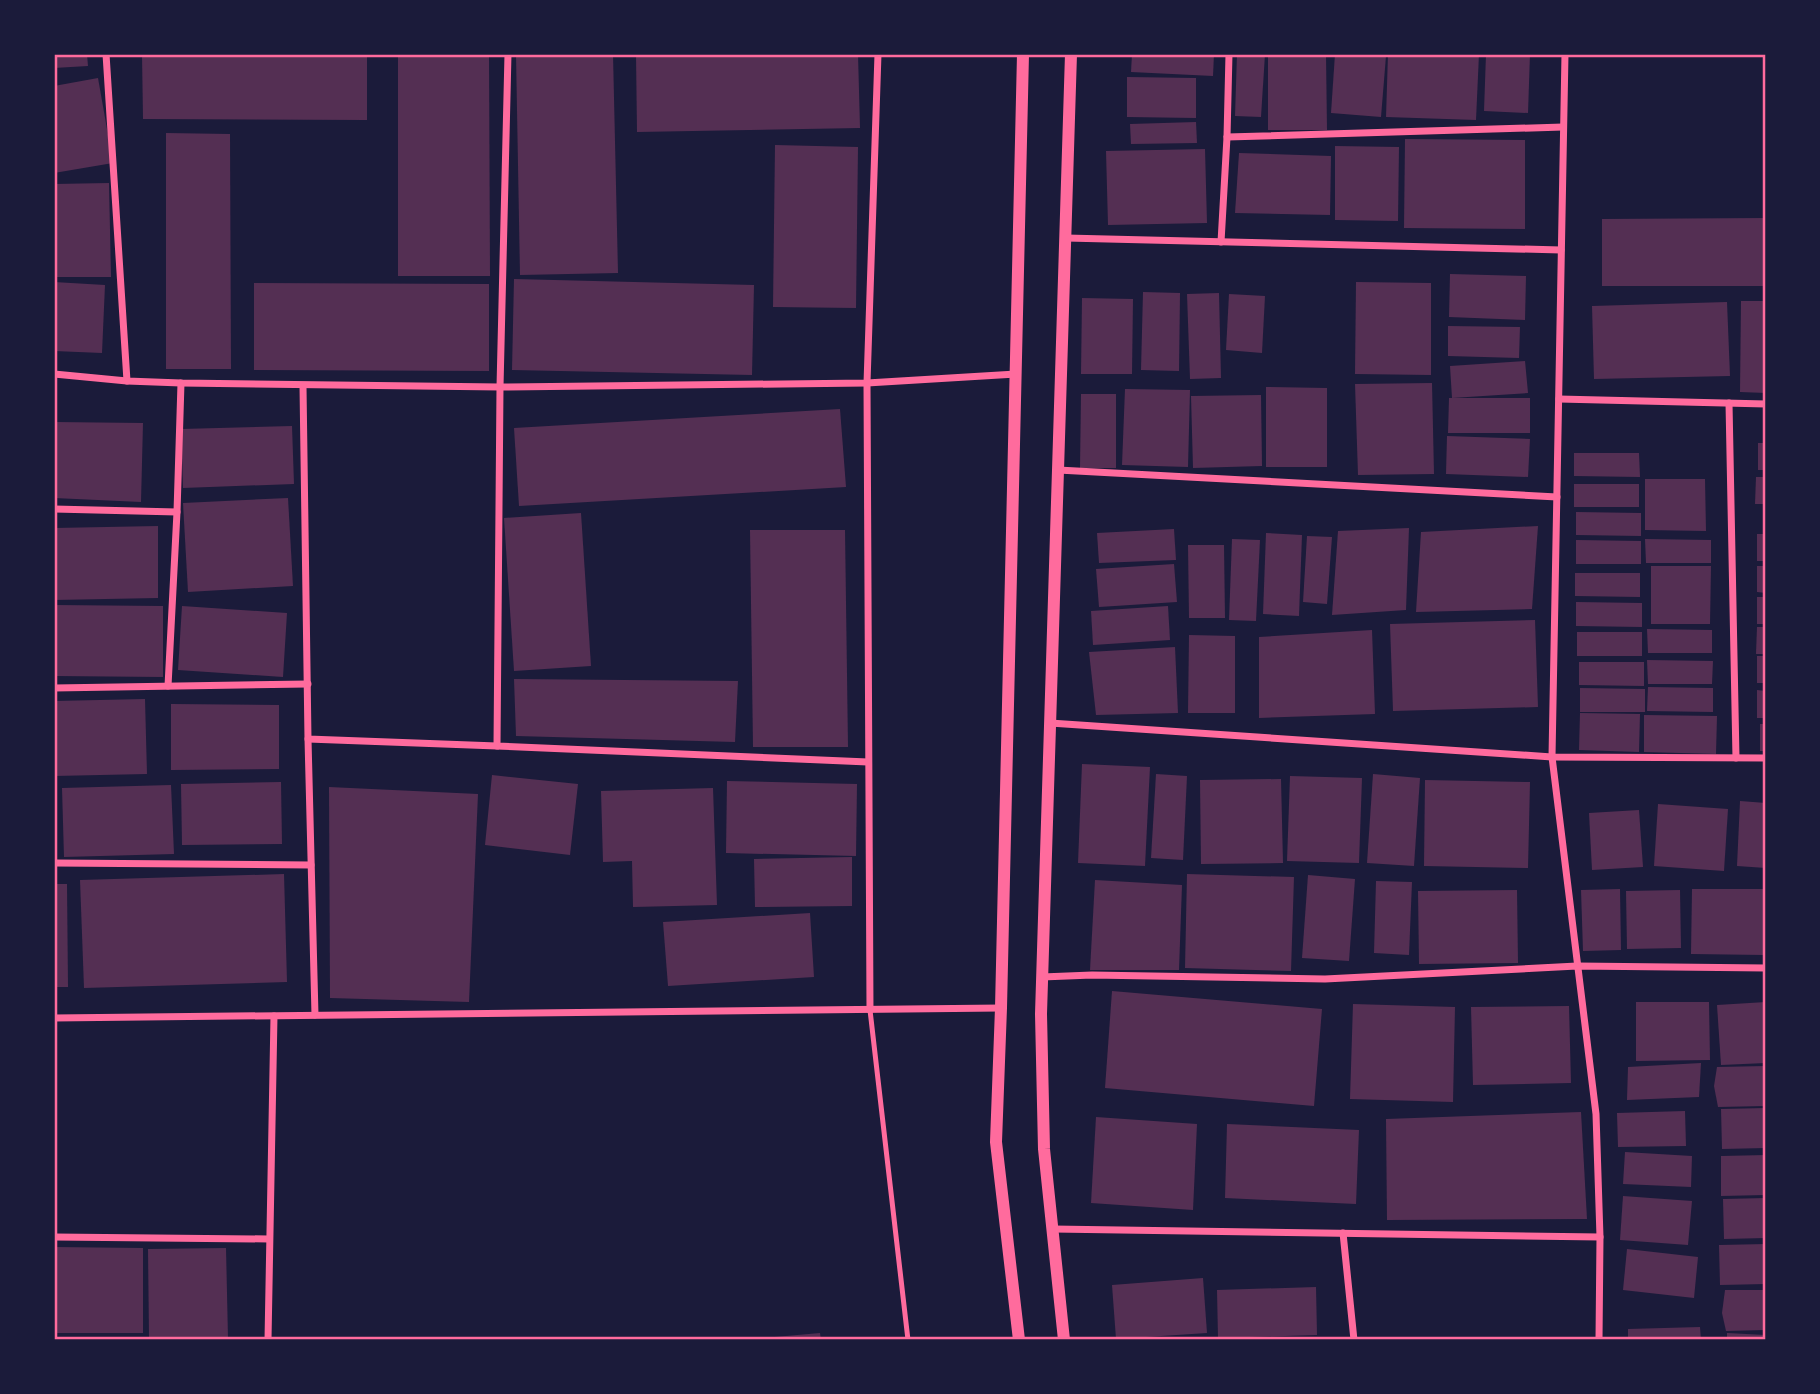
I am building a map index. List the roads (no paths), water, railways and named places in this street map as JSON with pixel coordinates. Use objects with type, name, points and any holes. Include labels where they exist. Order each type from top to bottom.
[{"type":"street","points":[[106,54],[127,381]]},
{"type":"street","points":[[497,746],[500,387],[508,54]]},
{"type":"street","points":[[870,1010],[867,383],[878,54]]},
{"type":"street","points":[[1019,1340],[996,1142],[1023,54]]},
{"type":"street","points":[[1065,1340],[1044,1149],[1041,1014],[1071,54]]},
{"type":"street","points":[[1222,242],[1229,54]]},
{"type":"street","points":[[1565,54],[1552,757],[1596,1114],[1600,1237],[1599,1340]]},
{"type":"street","points":[[1227,137],[1563,127]]},
{"type":"street","points":[[1066,238],[1562,250]]},
{"type":"street","points":[[54,374],[181,383],[500,387],[867,383],[1016,374]]},
{"type":"street","points":[[168,686],[181,383]]},
{"type":"street","points":[[303,386],[315,1015]]},
{"type":"street","points":[[1559,399],[1766,404]]},
{"type":"street","points":[[1729,403],[1736,758]]},
{"type":"street","points":[[1058,470],[1557,497]]},
{"type":"street","points":[[54,509],[177,512]]},
{"type":"street","points":[[54,688],[308,684]]},
{"type":"street","points":[[1050,723],[1552,757],[1766,758]]},
{"type":"street","points":[[308,739],[868,762]]},
{"type":"street","points":[[54,863],[311,865]]},
{"type":"street","points":[[1042,977],[1092,975],[1325,979],[1577,966],[1766,968]]},
{"type":"street","points":[[54,1018],[1001,1008]]},
{"type":"street","points":[[268,1340],[274,1016]]},
{"type":"street","points":[[1053,1229],[1600,1237]]},
{"type":"street","points":[[1343,1233],[1354,1340]]},
{"type":"street","points":[[54,1237],[270,1240]]},
{"type":"lane","points":[[870,1010],[908,1340]]}]
